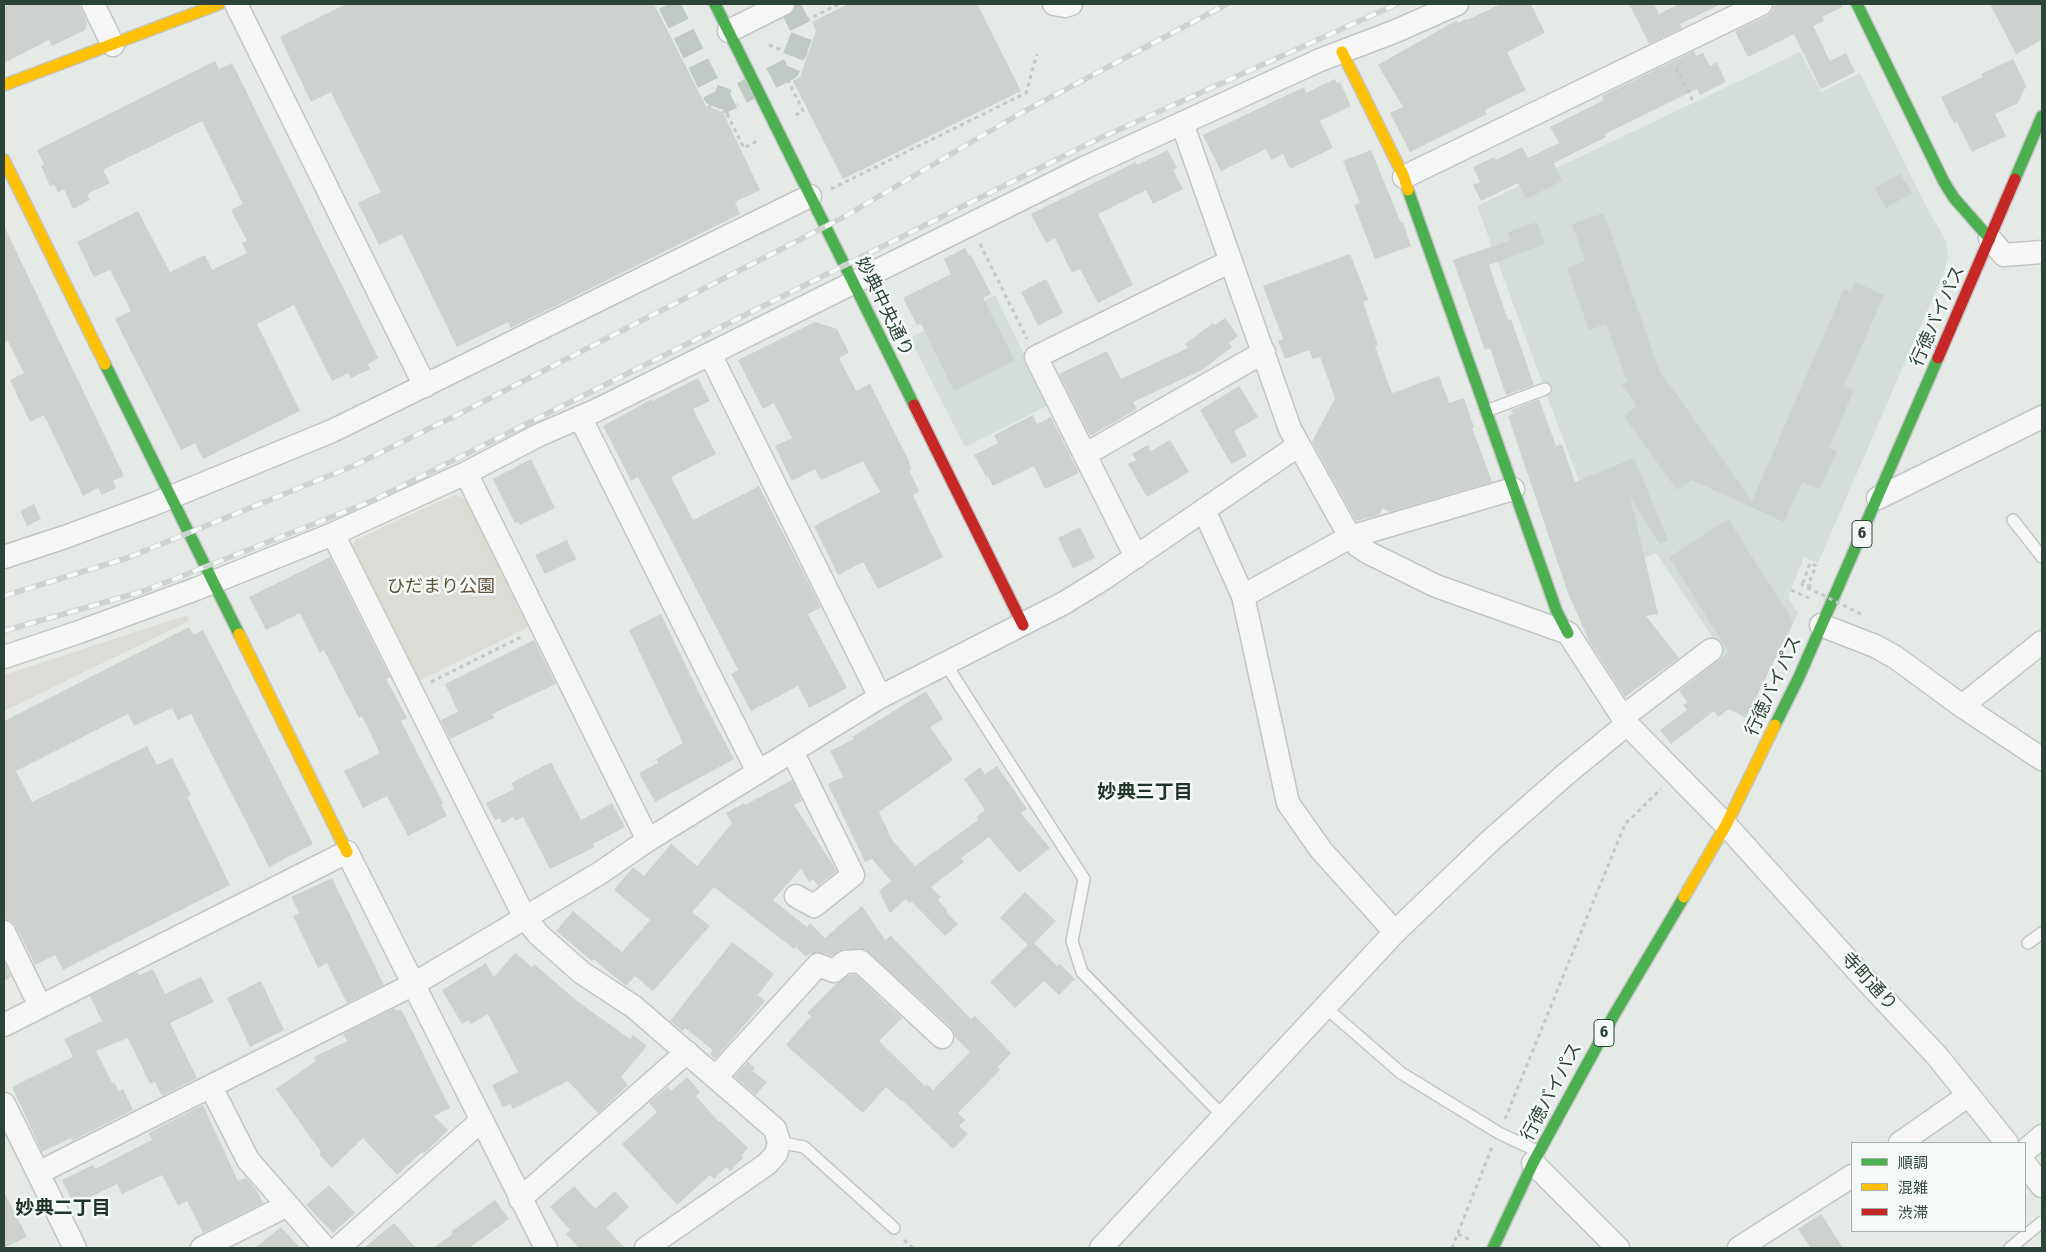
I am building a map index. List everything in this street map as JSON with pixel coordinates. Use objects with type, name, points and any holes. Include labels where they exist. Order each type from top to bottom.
[{"type":"street","points":[[93,4],[113,45]]},
{"type":"street","points":[[4,85],[219,4]]},
{"type":"street","points":[[236,4],[425,386]]},
{"type":"street","name":"妙典中央通り","points":[[715,4],[820,193],[852,282],[1023,625]]},
{"type":"street","points":[[729,31],[783,4]]},
{"type":"street","points":[[1054,4],[1065,6],[1071,4]]},
{"type":"street","points":[[4,657],[79,632],[214,582],[333,534],[466,473],[539,435],[710,354],[1075,173],[1320,60],[1396,31],[1457,4]]},
{"type":"street","points":[[1404,177],[1761,4]]},
{"type":"street","points":[[1857,4],[1944,182],[1954,198],[2004,255],[2042,252]]},
{"type":"street","points":[[1342,52],[1404,177],[1513,489],[1558,612],[1568,633]]},
{"type":"street","name":"行徳バイパス","points":[[1494,1248],[1536,1158],[1614,1015],[1726,824],[1799,678],[2042,116]]},
{"type":"street","points":[[1182,123],[1290,429],[1350,538],[1369,553],[1436,586],[1568,633]]},
{"type":"street","points":[[4,160],[347,852],[546,1248]]},
{"type":"street","points":[[4,557],[65,537],[171,497],[332,431],[820,193]]},
{"type":"street","points":[[1136,557],[1036,357],[1231,260]]},
{"type":"street","points":[[1086,454],[1264,352]]},
{"type":"street","points":[[710,354],[880,697]]},
{"type":"street","points":[[580,417],[758,772]]},
{"type":"street","points":[[1878,498],[2042,417]]},
{"type":"street","points":[[38,1173],[414,984],[600,873],[648,840],[880,697],[1064,603],[1136,557],[1299,445]]},
{"type":"street","points":[[466,473],[648,840]]},
{"type":"street","points":[[1244,596],[1350,538],[1513,489]]},
{"type":"street","points":[[1204,510],[1244,596],[1288,803],[1321,850],[1395,932]]},
{"type":"street","points":[[333,534],[525,918],[539,935],[582,973],[634,1007],[775,1129],[779,1142],[776,1154],[767,1164],[646,1248]]},
{"type":"street","points":[[1821,625],[1875,646],[1895,657],[1962,706],[2042,759]]},
{"type":"street","name":"寺町通り","points":[[1568,633],[1625,720],[1726,824],[1863,977],[1937,1056],[2006,1142]]},
{"type":"street","points":[[1962,706],[2042,642]]},
{"type":"street","points":[[1106,1246],[1223,1116],[1395,932],[1490,841],[1625,720],[1711,650]]},
{"type":"street","points":[[792,751],[853,875],[814,906],[796,896]]},
{"type":"street","points":[[4,1024],[347,852]]},
{"type":"street","points":[[4,932],[40,1006]]},
{"type":"street","points":[[716,1077],[818,965],[834,971],[845,962],[860,961],[942,1037]]},
{"type":"street","points":[[520,1199],[687,1052]]},
{"type":"street","points":[[211,1087],[248,1160],[286,1206],[325,1248]]},
{"type":"street","points":[[1901,1142],[1969,1095]]},
{"type":"street","points":[[4,1104],[75,1248]]},
{"type":"street","points":[[338,1248],[482,1120]]},
{"type":"street","points":[[2026,1150],[2042,1136]]},
{"type":"street","points":[[1536,1158],[1618,1248]]},
{"type":"street","points":[[2026,1165],[2042,1186]]},
{"type":"street","points":[[1739,1248],[1851,1177]]},
{"type":"street","points":[[202,1248],[286,1206]]},
{"type":"lane","points":[[1486,411],[1545,389]]},
{"type":"lane","points":[[2013,520],[2042,557]]},
{"type":"lane","points":[[945,663],[1084,879],[1072,941],[1082,972],[1223,1116]]},
{"type":"lane","points":[[2028,943],[2042,933]]},
{"type":"lane","points":[[1325,1007],[1401,1073],[1536,1158]]},
{"type":"lane","points":[[779,1142],[804,1147],[894,1228]]},
{"type":"lane","points":[[2010,1248],[2042,1222]]},
{"type":"path","points":[[799,24],[839,4]]},
{"type":"path","points":[[769,46],[806,60]]},
{"type":"path","points":[[796,50],[808,54]]},
{"type":"path","points":[[820,193],[1026,93],[1037,54]]},
{"type":"path","points":[[1674,65],[1694,103]]},
{"type":"path","points":[[784,72],[803,111],[793,116]]},
{"type":"path","points":[[710,108],[714,96]]},
{"type":"path","points":[[728,100],[727,114],[744,148],[758,141]]},
{"type":"path","points":[[723,112],[739,104]]},
{"type":"path","points":[[978,241],[1036,357]]},
{"type":"path","points":[[1808,585],[1816,566],[1810,563],[1802,584],[1863,614]]},
{"type":"path","points":[[1791,590],[1809,598]]},
{"type":"path","points":[[412,692],[542,627]]},
{"type":"path","points":[[1452,1248],[1625,824],[1664,786]]},
{"type":"path","points":[[1458,1234],[1471,1240]]},
{"type":"shaded area","points":[[1800,52],[1821,92],[1860,73],[1925,204],[1946,241],[1948,257],[1944,272],[1818,563],[1804,557],[1788,597],[1798,613],[1782,648],[1742,681],[1656,553],[1616,569],[1575,471],[1477,206]]},
{"type":"shaded area","points":[[995,295],[1049,405],[965,447],[910,338]]},
{"type":"green space","name":"ひだまり公園","points":[[454,495],[466,498],[530,626],[419,681],[352,549],[355,540]]},
{"type":"green space","points":[[187,615],[189,621],[4,711],[4,675]]},
{"type":"building","points":[[4,4],[79,4],[87,22],[85,30],[52,46],[49,40],[4,63]]},
{"type":"building","points":[[346,4],[654,4],[706,106],[723,112],[760,190],[735,202],[740,214],[511,328],[508,322],[457,347],[402,234],[379,245],[358,203],[381,192],[331,92],[311,102],[280,37]]},
{"type":"building","points":[[848,4],[977,4],[1021,91],[843,179],[793,81],[800,77],[816,31],[812,22]]},
{"type":"building","points":[[1501,4],[1531,4],[1545,33],[1507,52],[1526,90],[1485,110],[1487,114],[1410,152],[1390,113],[1403,107],[1378,65],[1457,20],[1458,23],[1467,20]]},
{"type":"building","points":[[1629,4],[1654,4],[1659,14],[1679,4],[1721,4],[1680,24],[1682,28],[1649,44]]},
{"type":"building","points":[[1778,4],[1842,4],[1842,7],[1822,17],[1824,21],[1813,26],[1830,61],[1846,53],[1855,72],[1821,89],[1794,34],[1748,57],[1735,31],[1767,16],[1772,12],[1774,6]]},
{"type":"building","points":[[1990,4],[2042,4],[2042,40],[2016,54]]},
{"type":"building","points":[[1694,51],[1696,56],[1703,53],[1710,66],[1717,62],[1726,82],[1700,95],[1697,89],[1605,134],[1606,137],[1554,163],[1562,181],[1526,199],[1518,183],[1481,201],[1473,185],[1480,182],[1473,167],[1494,157],[1496,160],[1522,147],[1528,158],[1559,143],[1550,127],[1604,100],[1602,96]]},
{"type":"building","points":[[2013,59],[2026,86],[2018,103],[1995,114],[2006,136],[1972,152],[1957,122],[1954,124],[1941,97],[1983,77],[1981,74]]},
{"type":"building","points":[[215,61],[219,69],[232,63],[378,358],[368,364],[370,369],[351,378],[348,373],[332,381],[294,305],[257,324],[300,411],[203,459],[195,443],[181,450],[115,319],[131,311],[110,270],[94,277],[77,242],[138,211],[170,272],[205,255],[212,270],[247,253],[242,243],[247,241],[231,210],[243,204],[202,121],[103,170],[110,183],[87,194],[90,200],[73,209],[64,189],[58,192],[54,184],[50,186],[41,166],[44,164],[37,150]]},
{"type":"building","points":[[1335,79],[1337,83],[1340,82],[1351,106],[1320,121],[1333,148],[1290,169],[1283,154],[1271,160],[1266,149],[1221,171],[1203,135],[1304,87],[1306,93]]},
{"type":"building","points":[[1168,150],[1177,168],[1173,170],[1183,189],[1153,204],[1146,190],[1098,214],[1133,285],[1098,303],[1080,269],[1072,273],[1055,238],[1046,243],[1031,214],[1136,162],[1137,165]]},
{"type":"building","points":[[1371,150],[1401,223],[1403,222],[1411,246],[1375,259],[1354,205],[1360,203],[1343,161]]},
{"type":"building","points":[[1900,174],[1912,193],[1886,208],[1875,188]]},
{"type":"building","points":[[1604,213],[1659,370],[1752,501],[1844,289],[1851,292],[1855,282],[1884,295],[1844,386],[1854,390],[1829,448],[1837,451],[1820,489],[1802,482],[1784,522],[1692,480],[1677,490],[1624,416],[1637,406],[1622,385],[1627,381],[1606,324],[1589,330],[1567,268],[1585,261],[1572,224]]},
{"type":"building","points":[[1537,222],[1545,244],[1489,265],[1508,320],[1511,319],[1534,385],[1506,395],[1490,348],[1485,350],[1453,260],[1511,240],[1508,232]]},
{"type":"building","points":[[4,226],[124,476],[113,481],[116,488],[102,495],[98,488],[83,496],[44,415],[30,422],[10,380],[24,373],[8,341],[4,343]]},
{"type":"building","points":[[965,248],[969,256],[971,255],[991,294],[983,298],[1015,361],[954,391],[921,324],[917,325],[903,298],[951,274],[944,259]]},
{"type":"building","points":[[1350,254],[1368,300],[1363,302],[1378,345],[1375,346],[1391,391],[1393,393],[1439,376],[1449,403],[1464,398],[1474,427],[1472,428],[1492,482],[1390,512],[1383,508],[1379,515],[1356,521],[1312,442],[1335,398],[1320,357],[1313,359],[1309,350],[1285,359],[1278,341],[1283,339],[1263,286]]},
{"type":"building","points":[[1046,279],[1063,313],[1038,326],[1021,292]]},
{"type":"building","points":[[1225,318],[1238,336],[1229,343],[1232,347],[1202,370],[1133,402],[1137,409],[1090,436],[1059,374],[1107,351],[1121,379],[1188,348],[1185,344],[1213,323],[1215,325]]},
{"type":"building","points":[[815,322],[837,329],[849,353],[839,358],[856,391],[870,384],[909,461],[911,469],[909,470],[919,491],[913,495],[943,557],[878,589],[863,562],[838,575],[814,526],[880,492],[863,461],[821,480],[815,469],[792,481],[775,446],[792,438],[774,403],[763,409],[738,360]]},
{"type":"building","points":[[698,378],[710,401],[693,409],[716,454],[671,477],[693,520],[759,486],[821,607],[808,614],[847,688],[809,708],[798,686],[751,711],[731,674],[738,670],[664,526],[638,477],[631,481],[603,426],[652,399],[653,401]]},
{"type":"building","points":[[1239,386],[1258,417],[1234,431],[1247,456],[1231,464],[1200,410]]},
{"type":"building","points":[[1539,399],[1556,446],[1562,444],[1575,482],[1634,458],[1668,540],[1660,544],[1630,497],[1658,614],[1646,616],[1679,658],[1625,697],[1590,643],[1568,593],[1508,416],[1513,414],[1511,410]]},
{"type":"building","points":[[1033,415],[1037,424],[1051,417],[1079,473],[1045,489],[1034,466],[993,486],[974,455],[998,443],[994,435]]},
{"type":"building","points":[[1170,440],[1189,472],[1147,497],[1128,464],[1136,460],[1132,454],[1148,445],[1151,451]]},
{"type":"building","points":[[531,459],[555,508],[520,525],[518,522],[515,523],[493,479]]},
{"type":"building","points":[[34,504],[41,519],[27,526],[20,511]]},
{"type":"building","points":[[1728,519],[1793,621],[1746,718],[1729,709],[1718,717],[1714,711],[1671,744],[1660,730],[1687,710],[1683,705],[1687,702],[1679,691],[1729,652],[1669,557]]},
{"type":"building","points":[[1080,527],[1095,558],[1073,568],[1058,538]]},
{"type":"building","points":[[567,540],[576,559],[545,574],[535,555]]},
{"type":"building","points":[[330,557],[390,677],[386,679],[407,718],[401,721],[443,803],[441,804],[447,816],[408,836],[387,796],[363,808],[344,771],[380,753],[362,716],[359,718],[324,650],[320,653],[300,613],[266,630],[249,597]]},
{"type":"building","points":[[661,614],[702,699],[734,759],[655,802],[639,773],[658,763],[656,759],[683,743],[629,630]]},
{"type":"building","points":[[189,627],[194,635],[203,630],[313,844],[269,867],[191,714],[178,720],[172,708],[134,726],[128,714],[16,771],[32,802],[147,746],[157,765],[172,758],[191,795],[187,797],[230,885],[63,970],[55,955],[35,965],[16,926],[11,921],[4,919],[4,721]]},
{"type":"building","points":[[534,640],[556,684],[492,714],[494,718],[450,739],[441,720],[458,712],[445,684]]},
{"type":"building","points":[[926,691],[943,719],[930,727],[953,760],[879,812],[892,840],[915,866],[978,820],[976,817],[985,810],[964,779],[980,767],[985,774],[997,766],[1027,809],[1021,813],[1050,848],[1019,873],[989,837],[961,858],[964,862],[931,887],[941,897],[938,900],[947,910],[946,912],[958,924],[945,936],[911,901],[909,903],[906,899],[890,913],[879,891],[891,881],[872,859],[865,862],[828,784],[843,777],[830,751],[854,739],[852,737]]},
{"type":"building","points":[[551,762],[581,820],[612,803],[625,827],[593,844],[595,847],[550,869],[523,817],[515,821],[513,817],[502,823],[500,818],[495,820],[486,803],[514,789],[511,783]]},
{"type":"building","points":[[792,780],[802,801],[794,805],[837,871],[818,886],[813,879],[809,882],[801,869],[773,900],[807,927],[810,923],[825,938],[862,906],[885,940],[891,936],[971,1019],[975,1016],[1011,1053],[998,1067],[1000,1070],[958,1113],[965,1120],[959,1126],[968,1134],[953,1149],[886,1087],[863,1113],[786,1045],[811,1016],[807,1013],[836,984],[855,974],[902,1018],[879,1041],[925,1086],[927,1084],[933,1090],[970,1052],[955,1037],[951,1027],[865,949],[844,949],[832,956],[822,953],[810,953],[806,957],[796,947],[794,949],[714,887],[692,912],[710,926],[653,991],[635,976],[626,986],[556,931],[573,911],[622,952],[650,920],[614,890],[633,867],[644,876],[671,844],[697,866],[732,823],[726,813]]},
{"type":"building","points":[[332,878],[384,985],[347,1003],[327,963],[318,968],[293,916],[299,913],[291,897]]},
{"type":"building","points":[[1025,892],[1056,921],[1034,943],[1057,966],[1060,964],[1075,979],[1059,995],[1044,981],[1015,1008],[990,982],[1028,945],[1000,918]]},
{"type":"building","points":[[732,942],[774,974],[758,995],[765,1001],[715,1059],[710,1054],[713,1050],[685,1028],[683,1031],[670,1021]]},
{"type":"building","points":[[515,953],[532,967],[534,964],[577,1001],[630,1039],[633,1035],[647,1046],[621,1077],[628,1085],[598,1113],[568,1081],[513,1109],[510,1104],[503,1107],[492,1085],[518,1072],[488,1014],[471,1024],[468,1020],[462,1024],[442,990],[486,963],[494,977]]},
{"type":"building","points":[[4,961],[11,977],[4,981]]},
{"type":"building","points":[[153,969],[165,994],[201,977],[214,1002],[170,1023],[197,1078],[162,1096],[155,1082],[150,1084],[128,1038],[96,1051],[112,1083],[114,1082],[119,1091],[123,1089],[133,1110],[72,1141],[71,1138],[42,1152],[12,1087],[73,1057],[64,1039],[102,1021],[90,996],[138,972],[139,975]]},
{"type":"building","points":[[261,981],[284,1030],[250,1047],[227,998]]},
{"type":"building","points":[[395,1008],[396,1011],[401,1009],[450,1108],[434,1116],[448,1130],[424,1154],[422,1152],[397,1175],[363,1138],[332,1168],[319,1154],[321,1152],[276,1089],[316,1061],[314,1057],[347,1041],[343,1034]]},
{"type":"building","points":[[748,1062],[755,1068],[752,1071],[767,1082],[756,1095],[734,1076]]},
{"type":"building","points":[[687,1077],[700,1092],[696,1096],[719,1122],[748,1148],[741,1156],[743,1158],[730,1171],[726,1167],[714,1179],[710,1175],[677,1205],[622,1144],[657,1112],[649,1103],[668,1087],[671,1091]]},
{"type":"building","points":[[203,1105],[238,1181],[246,1178],[257,1191],[263,1203],[203,1233],[187,1201],[178,1206],[162,1175],[122,1194],[117,1184],[74,1205],[62,1180],[93,1165],[95,1169],[152,1140],[148,1133]]},
{"type":"building","points":[[329,1185],[355,1213],[333,1233],[306,1205]]},
{"type":"building","points":[[574,1186],[595,1209],[615,1191],[629,1207],[606,1228],[625,1248],[579,1248],[566,1234],[570,1230],[550,1207]]},
{"type":"building","points":[[4,1192],[27,1237],[4,1248]]},
{"type":"building","points":[[495,1200],[509,1219],[469,1248],[433,1248],[453,1234],[451,1232]]},
{"type":"building","points":[[1821,1214],[1843,1248],[1811,1248],[1798,1229]]},
{"type":"building","points":[[394,1223],[416,1248],[364,1248]]},
{"type":"building","points":[[281,1227],[300,1248],[255,1248]]},
{"type":"tunnel","points":[[669,4],[714,95],[728,100],[789,69],[803,32],[789,4]]},
{"type":"railway","points":[[4,596],[127,558],[353,466],[457,415],[842,218],[1021,113],[1227,4]]},
{"type":"railway","points":[[4,631],[144,591],[372,501],[1096,140],[1397,4]]},
{"type":"traffic: fast","points":[[715,4],[914,405]]},
{"type":"traffic: fast","points":[[1857,4],[1944,182],[1954,198],[1990,239]]},
{"type":"traffic: fast","points":[[2015,179],[2042,116]]},
{"type":"traffic: fast","points":[[1408,190],[1557,612],[1568,633]]},
{"type":"traffic: fast","points":[[1775,725],[1799,677],[1938,358]]},
{"type":"traffic: fast","points":[[105,364],[239,634]]},
{"type":"traffic: fast","points":[[1493,1248],[1533,1163],[1614,1015],[1684,897]]},
{"type":"traffic: slow","points":[[4,85],[219,4]]},
{"type":"traffic: slow","points":[[1342,52],[1404,177],[1408,190]]},
{"type":"traffic: slow","points":[[4,160],[105,364]]},
{"type":"traffic: slow","points":[[239,634],[347,852]]},
{"type":"traffic: slow","points":[[1684,897],[1726,825],[1775,725]]},
{"type":"traffic: jam","points":[[1938,358],[2015,179]]},
{"type":"traffic: jam","points":[[914,405],[1023,625]]},
{"type":"district","name":"妙典三丁目","points":[[1145,793]]},
{"type":"district","name":"妙典二丁目","points":[[63,1209]]}]
